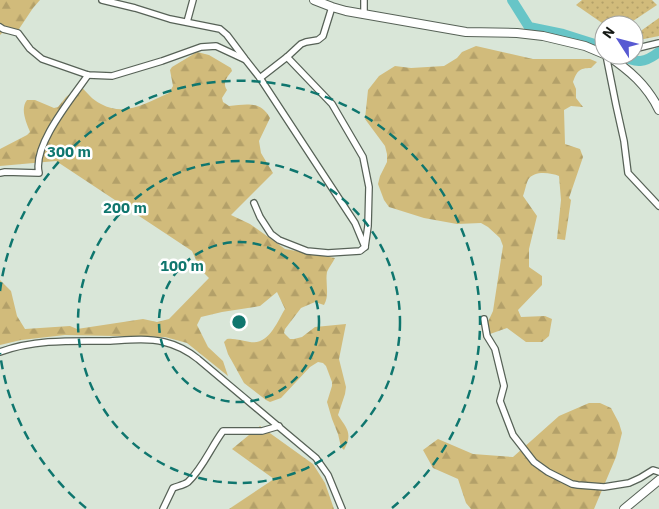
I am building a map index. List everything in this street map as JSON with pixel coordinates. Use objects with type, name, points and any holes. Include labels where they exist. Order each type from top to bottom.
[{"type":"main road","points":[[314,0],[332,8],[364,15],[466,32],[517,33],[543,36],[594,50]]},
{"type":"main road","points":[[625,65],[648,90],[659,110]]},
{"type":"main road","points":[[624,509],[659,480]]},
{"type":"street","points":[[102,0],[170,19],[220,29],[227,34],[244,60],[260,78],[355,223],[366,247]]},
{"type":"street","points":[[187,22],[193,0]]},
{"type":"street","points":[[364,0],[364,15]]},
{"type":"street","points":[[260,78],[301,44],[318,40],[323,36],[332,8]]},
{"type":"street","points":[[0,27],[18,33],[30,49],[42,59],[88,75],[112,76],[162,61],[201,46],[216,46],[244,60]]},
{"type":"street","points":[[644,47],[659,43]]},
{"type":"street","points":[[287,57],[332,104],[363,157],[368,187],[366,247]]},
{"type":"street","points":[[608,65],[624,141],[628,173],[659,206]]},
{"type":"street","points":[[0,173],[39,172],[40,154],[50,130],[88,75]]},
{"type":"street","points":[[254,203],[271,234],[279,240],[308,250],[328,253],[360,251],[366,247]]},
{"type":"street","points":[[484,319],[487,336],[495,349],[504,386],[500,401],[513,435],[534,462],[548,472],[578,485],[622,485],[635,481],[653,470],[659,472]]},
{"type":"street","points":[[0,352],[30,344],[53,341],[143,340],[167,343],[182,349],[193,355],[311,453],[320,462],[332,483],[342,509]]},
{"type":"street","points":[[163,509],[173,488],[186,484],[200,468],[223,431],[262,431],[279,426]]},
{"type":"green space","points":[[0,0],[40,0],[15,35],[2,33],[0,35]]},
{"type":"green space","points":[[582,0],[652,0],[657,5],[642,15],[594,15],[594,17],[576,5]]},
{"type":"green space","points":[[659,18],[659,36],[644,39],[644,29]]},
{"type":"green space","points":[[476,46],[533,59],[590,59],[594,61],[594,65],[591,68],[579,71],[573,82],[576,89],[576,98],[583,107],[571,106],[564,110],[565,144],[580,149],[583,157],[569,198],[571,200],[565,240],[557,239],[561,200],[559,176],[547,173],[534,175],[528,180],[523,196],[537,216],[529,249],[529,267],[542,276],[542,285],[518,310],[521,317],[545,316],[552,319],[549,336],[542,342],[526,342],[507,328],[490,334],[486,326],[493,311],[503,246],[500,238],[481,223],[457,224],[424,218],[389,207],[378,184],[387,162],[387,154],[385,146],[365,119],[368,90],[379,76],[395,66],[411,68],[444,66],[457,58],[462,52]]},
{"type":"green space","points":[[197,52],[209,55],[231,68],[232,71],[225,82],[227,90],[222,98],[223,102],[229,106],[248,104],[258,106],[270,118],[259,141],[261,153],[273,173],[231,215],[250,224],[285,249],[335,258],[327,272],[327,297],[324,305],[315,302],[301,308],[284,333],[290,339],[294,339],[302,337],[315,327],[346,324],[339,359],[346,387],[338,415],[348,431],[347,444],[344,450],[341,447],[327,402],[332,382],[323,363],[318,362],[310,367],[281,398],[270,402],[244,383],[228,354],[224,342],[227,339],[257,342],[272,332],[285,309],[277,292],[260,306],[201,317],[197,325],[208,347],[223,361],[228,376],[187,343],[165,337],[65,335],[21,340],[0,345],[0,280],[11,291],[17,316],[25,329],[70,326],[77,329],[143,319],[157,322],[169,319],[209,278],[200,269],[192,251],[56,161],[0,166],[0,149],[30,132],[25,120],[24,111],[27,100],[35,100],[54,108],[58,107],[66,97],[80,86],[95,100],[110,108],[127,109],[135,107],[169,93],[173,86],[170,70],[172,67]]},
{"type":"green space","points":[[589,403],[600,403],[611,408],[622,433],[616,457],[594,509],[471,509],[466,503],[458,479],[433,468],[423,450],[438,439],[473,454],[513,457],[559,416]]},
{"type":"green space","points":[[260,426],[313,464],[325,483],[334,509],[229,509],[274,479],[232,449]]},
{"type":"waterway","points":[[512,0],[529,27],[563,34],[594,44]]},
{"type":"waterway","points":[[644,60],[659,52]]}]
